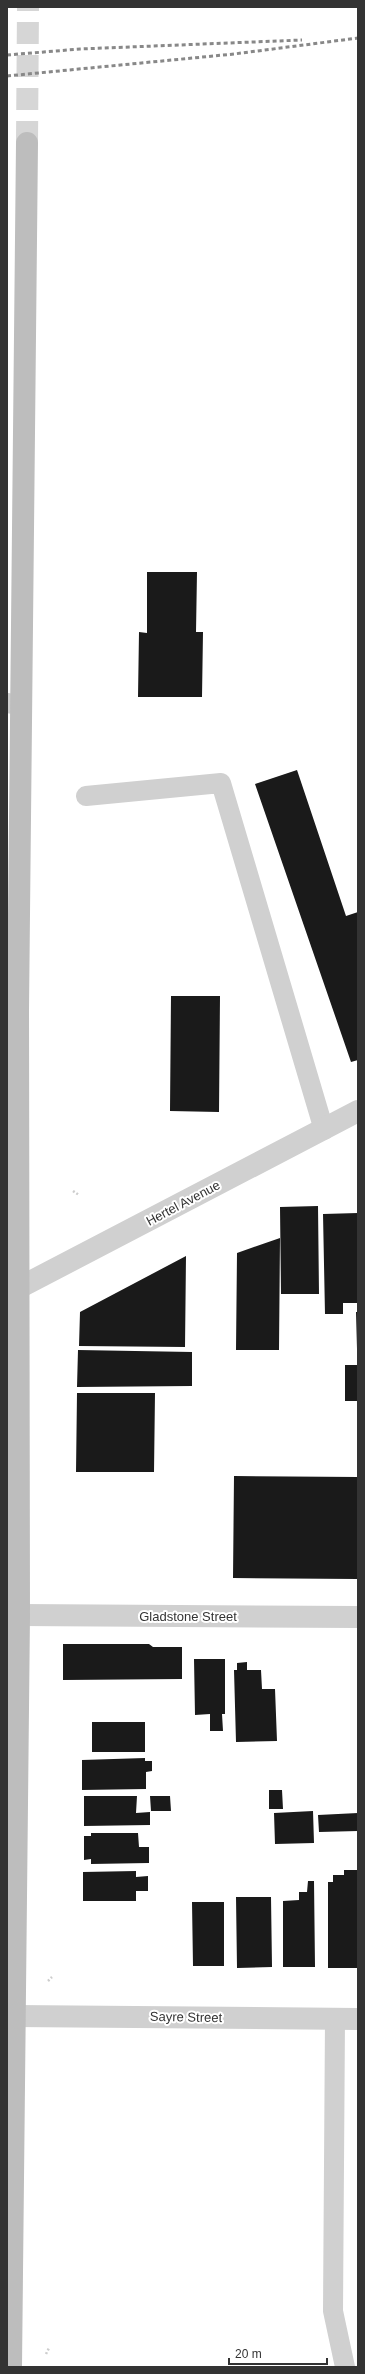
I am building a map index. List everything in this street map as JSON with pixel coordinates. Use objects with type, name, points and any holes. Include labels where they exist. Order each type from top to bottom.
[{"type":"main road","points":[[11,2367],[19,1615],[12,1292],[14,704],[27,143]]},
{"type":"street","name":"Hertel Avenue","points":[[12,1292],[358,1112]]},
{"type":"street","name":"Gladstone Street","points":[[19,1615],[358,1617]]},
{"type":"street","name":"Sayre Street","points":[[14,2016],[358,2019]]},
{"type":"lane","points":[[86,796],[221,783],[324,1130]]},
{"type":"lane","points":[[334,2019],[333,2311],[344,2367]]},
{"type":"path","points":[[73,1191],[79,1195]]},
{"type":"path","points":[[48,1980],[52,1977]]},
{"type":"path","points":[[46,2354],[49,2348]]},
{"type":"building","points":[[147,572],[197,572],[196,632],[203,632],[202,697],[138,697],[139,632],[147,633]]},
{"type":"building","points":[[297,770],[346,916],[358,912],[358,1060],[351,1062],[255,784]]},
{"type":"building","points":[[171,996],[220,996],[219,1112],[170,1111]]},
{"type":"building","points":[[318,1206],[319,1294],[281,1294],[280,1207]]},
{"type":"building","points":[[358,1213],[358,1303],[343,1303],[343,1314],[325,1314],[323,1214]]},
{"type":"building","points":[[280,1238],[279,1350],[236,1350],[237,1253]]},
{"type":"building","points":[[186,1256],[185,1347],[79,1346],[80,1312]]},
{"type":"building","points":[[356,1312],[358,1312],[358,1349],[357,1349]]},
{"type":"building","points":[[78,1350],[192,1352],[192,1386],[77,1387]]},
{"type":"building","points":[[345,1365],[358,1365],[358,1401],[345,1401]]},
{"type":"building","points":[[77,1393],[155,1393],[154,1472],[76,1472]]},
{"type":"building","points":[[234,1476],[358,1477],[358,1579],[233,1578]]},
{"type":"building","points":[[63,1644],[149,1644],[153,1647],[182,1647],[182,1679],[63,1680]]},
{"type":"building","points":[[194,1659],[225,1659],[225,1714],[222,1714],[223,1731],[210,1731],[210,1714],[195,1715]]},
{"type":"building","points":[[247,1662],[247,1670],[261,1670],[262,1689],[275,1689],[277,1741],[236,1742],[234,1670],[237,1670],[237,1663]]},
{"type":"building","points":[[92,1722],[145,1722],[145,1752],[92,1752]]},
{"type":"building","points":[[145,1758],[145,1761],[152,1761],[152,1771],[146,1772],[146,1789],[82,1790],[82,1760]]},
{"type":"building","points":[[269,1790],[282,1790],[283,1809],[269,1809]]},
{"type":"building","points":[[84,1796],[137,1796],[136,1813],[150,1812],[150,1825],[84,1826]]},
{"type":"building","points":[[150,1796],[170,1796],[171,1811],[151,1811]]},
{"type":"building","points":[[313,1811],[314,1843],[275,1844],[274,1813]]},
{"type":"building","points":[[358,1813],[358,1831],[319,1832],[318,1815]]},
{"type":"building","points":[[91,1833],[138,1833],[139,1847],[149,1847],[149,1863],[91,1864],[91,1859],[84,1860],[84,1836],[91,1836]]},
{"type":"building","points":[[344,1870],[358,1870],[358,1968],[328,1968],[328,1882],[333,1882],[333,1875],[344,1875]]},
{"type":"building","points":[[136,1871],[136,1877],[148,1876],[148,1891],[136,1891],[136,1901],[83,1901],[83,1872]]},
{"type":"building","points":[[308,1881],[314,1881],[315,1967],[283,1967],[283,1901],[299,1900],[299,1892],[307,1892]]},
{"type":"building","points":[[236,1897],[271,1897],[272,1967],[237,1968]]},
{"type":"building","points":[[192,1902],[224,1902],[224,1966],[193,1966]]},
{"type":"tunnel","points":[[27,143],[28,7]]},
{"type":"railway","points":[[7,76],[234,54],[358,38]]},
{"type":"railway","points":[[7,55],[80,49],[302,40]]}]
